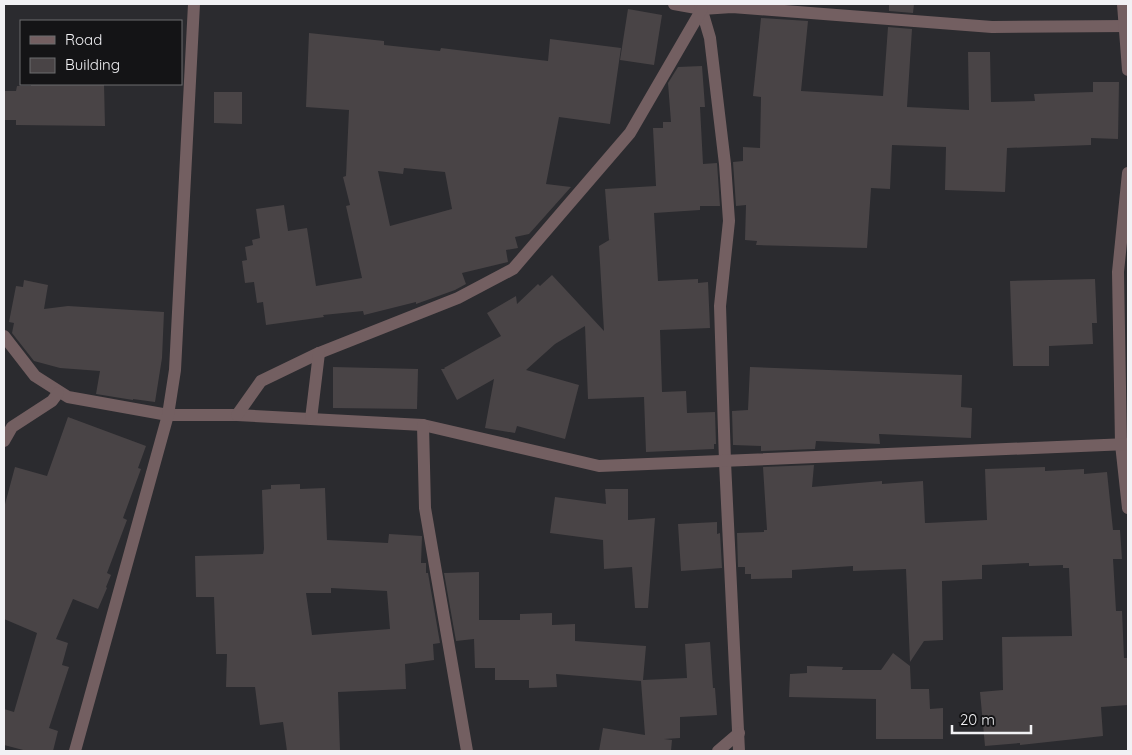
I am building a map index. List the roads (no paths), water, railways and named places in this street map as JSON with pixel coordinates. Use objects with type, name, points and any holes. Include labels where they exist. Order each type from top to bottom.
[{"type":"street","points":[[75,751],[168,415],[175,370],[194,4]]},
{"type":"street","points":[[674,4],[701,6],[736,5],[992,27],[1126,26]]},
{"type":"street","points":[[1123,4],[1128,70]]},
{"type":"street","points":[[237,415],[261,381],[319,353],[458,298],[513,269],[630,133],[701,6]]},
{"type":"street","points":[[701,6],[710,38],[725,164],[729,221],[720,306],[725,462],[739,751]]},
{"type":"street","points":[[1128,173],[1118,272],[1128,508]]},
{"type":"street","points":[[4,336],[35,376],[68,397],[168,415],[237,415],[423,425],[599,466],[1125,444]]},
{"type":"street","points":[[311,419],[319,353]]},
{"type":"street","points":[[4,441],[12,427],[52,401],[58,392]]},
{"type":"street","points":[[423,425],[425,508],[467,751]]},
{"type":"street","points":[[718,751],[739,733]]}]
